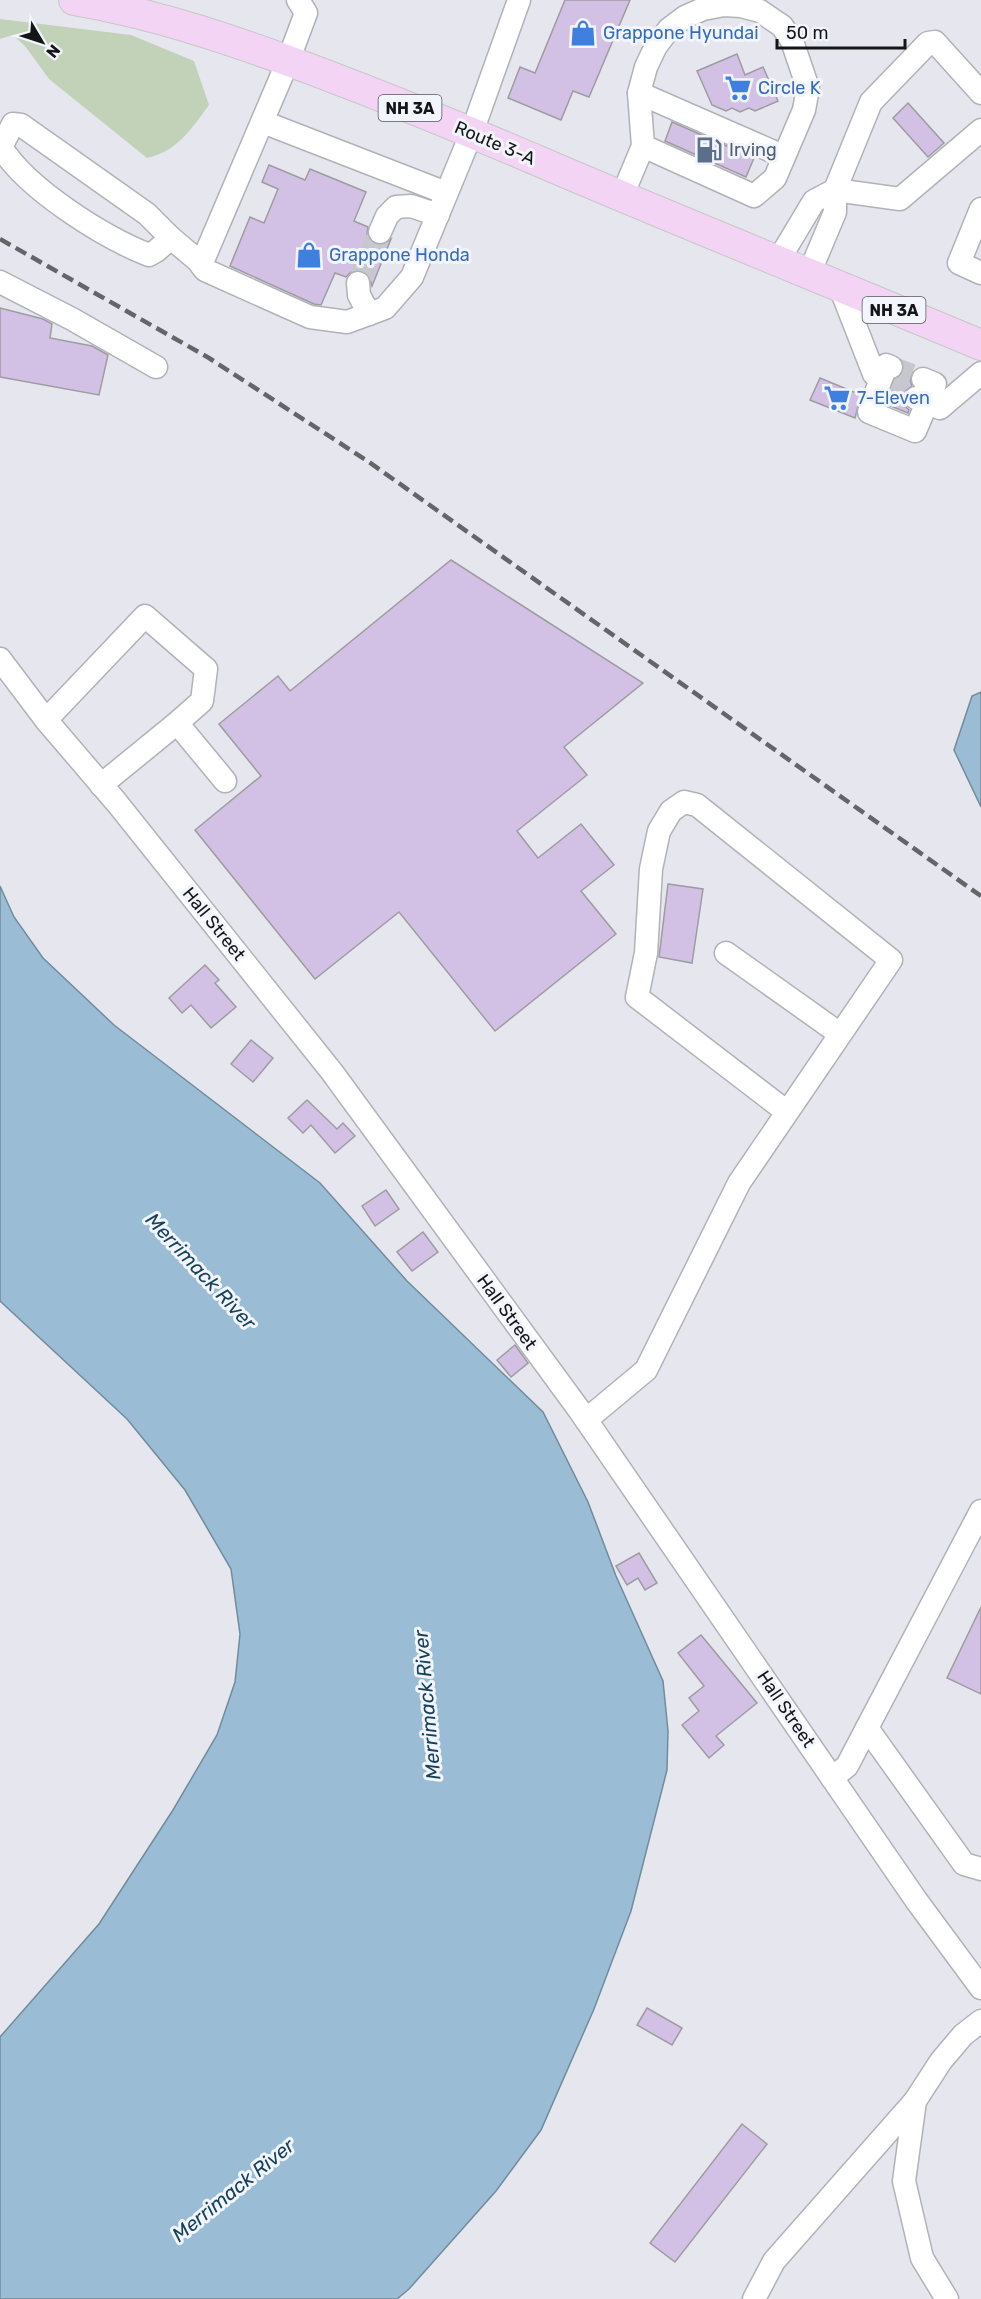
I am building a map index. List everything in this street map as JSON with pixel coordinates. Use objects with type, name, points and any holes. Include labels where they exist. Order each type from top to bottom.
[{"type":"main road","name":"Route 3-A","points":[[89,1],[147,14],[288,61],[472,132],[775,260]]},
{"type":"main road","name":"NH 3A","points":[[775,260],[981,345]]},
{"type":"street","points":[[202,264],[263,122],[306,13],[298,0]]},
{"type":"street","points":[[171,238],[149,255],[133,249],[58,205],[10,161],[1,147],[13,124],[21,125],[147,214],[202,264],[205,270],[310,317],[347,322],[385,308],[412,277],[472,132],[519,0]]},
{"type":"street","points":[[622,196],[643,146],[639,93],[646,67],[656,46],[669,29],[685,17],[704,9],[724,5],[741,6],[760,11],[782,26],[792,41],[808,88],[804,110],[775,178],[754,196],[643,146]]},
{"type":"street","points":[[809,274],[835,212],[835,190],[871,102],[928,43],[935,42],[981,93]]},
{"type":"street","points":[[639,93],[783,156]]},
{"type":"street","points":[[263,122],[447,193]]},
{"type":"street","points":[[775,260],[814,201],[835,190],[900,198],[981,130]]},
{"type":"street","points":[[380,232],[387,216],[396,207],[411,206],[438,215]]},
{"type":"street","points":[[969,268],[981,209]]},
{"type":"street","points":[[969,268],[981,235]]},
{"type":"street","points":[[0,282],[72,319],[156,367]]},
{"type":"street","points":[[358,283],[359,296],[369,314]]},
{"type":"street","points":[[840,287],[874,374],[884,377],[869,412],[915,431],[922,393],[940,408],[981,373]]},
{"type":"street","points":[[46,720],[145,616],[206,669],[202,701],[101,784]]},
{"type":"street","name":"Hall Street","points":[[0,660],[46,720],[101,784],[332,1072],[586,1420],[916,1900],[981,1988]]},
{"type":"street","points":[[177,723],[225,781]]},
{"type":"street","points":[[586,1420],[646,1370],[739,1183],[891,960],[697,805],[684,802],[671,811],[658,831],[651,869],[646,953],[637,997],[787,1112]]},
{"type":"street","points":[[726,953],[840,1034]]},
{"type":"street","points":[[832,1778],[847,1766],[981,1511]]},
{"type":"street","points":[[867,1728],[964,1864],[981,1869]]},
{"type":"street","points":[[754,2299],[774,2261],[915,2101],[941,2061],[963,2035],[981,2020]]},
{"type":"street","points":[[915,2101],[904,2181],[922,2258],[947,2299]]},
{"type":"green space","points":[[0,19],[131,35],[194,61],[209,105],[183,138],[158,155],[147,158],[49,79],[25,46],[13,35],[0,39]]},
{"type":"water","points":[[981,692],[981,807],[954,750],[972,696]]},
{"type":"water","name":"Merrimack River","points":[[0,886],[14,917],[43,958],[114,1025],[320,1183],[407,1281],[543,1412],[588,1502],[616,1576],[663,1681],[668,1731],[667,1770],[631,1911],[594,2009],[541,2130],[496,2191],[409,2289],[397,2299],[0,2299],[0,2037],[99,1924],[173,1810],[217,1735],[235,1682],[240,1634],[231,1569],[185,1490],[127,1419],[0,1301]]},
{"type":"building","name":"Grappone Hyundai","points":[[565,0],[630,0],[589,97],[573,91],[561,120],[508,98],[520,67],[535,73]]},
{"type":"building","name":"Circle K","points":[[737,54],[745,75],[763,67],[778,101],[755,111],[749,108],[740,112],[732,108],[726,111],[712,105],[697,71]]},
{"type":"building","points":[[908,103],[944,143],[928,157],[893,118]]},
{"type":"building","name":"Irving","points":[[672,122],[754,158],[746,177],[665,141]]},
{"type":"building","name":"Grappone Honda","points":[[269,165],[305,180],[310,169],[366,192],[354,221],[368,227],[367,234],[374,244],[382,245],[391,239],[372,286],[369,276],[363,271],[351,272],[346,277],[335,273],[321,305],[314,304],[230,266],[250,217],[264,223],[278,189],[262,182]]},
{"type":"building","points":[[0,308],[43,319],[52,324],[50,338],[92,346],[108,355],[99,395],[0,377]]},
{"type":"building","points":[[904,368],[912,372],[910,380],[912,386],[904,392],[903,399],[909,410],[908,413],[886,404],[895,380],[900,377]]},
{"type":"building","name":"7-Eleven","points":[[820,378],[861,395],[855,418],[810,400]]},
{"type":"building","points":[[451,560],[643,683],[564,747],[587,775],[517,831],[538,858],[581,824],[614,865],[581,891],[616,934],[495,1031],[399,912],[315,979],[195,830],[261,776],[219,724],[278,676],[290,691]]},
{"type":"building","points":[[668,884],[703,889],[692,963],[659,957]]},
{"type":"building","points":[[205,965],[219,980],[215,983],[236,1007],[211,1028],[191,1005],[182,1013],[169,998]]},
{"type":"building","points":[[251,1040],[273,1058],[253,1082],[231,1064]]},
{"type":"building","points":[[307,1100],[337,1129],[343,1123],[355,1136],[335,1153],[311,1125],[303,1133],[288,1118]]},
{"type":"building","points":[[386,1190],[399,1209],[375,1226],[362,1206]]},
{"type":"building","points":[[423,1232],[438,1252],[412,1271],[397,1252]]},
{"type":"building","points":[[515,1345],[528,1363],[511,1377],[497,1360]]},
{"type":"building","points":[[639,1553],[657,1583],[645,1590],[638,1578],[627,1585],[616,1566]]},
{"type":"building","points":[[981,1607],[981,1694],[947,1678]]},
{"type":"building","points":[[701,1635],[757,1703],[716,1736],[724,1745],[709,1758],[682,1725],[699,1711],[689,1698],[704,1686],[678,1653]]},
{"type":"building","points":[[647,2008],[682,2028],[672,2045],[637,2025]]},
{"type":"building","points":[[742,2124],[767,2144],[675,2262],[650,2243]]},
{"type":"tunnel","points":[[358,283],[380,232]]},
{"type":"tunnel","points":[[891,367],[923,379]]},
{"type":"tunnel","points":[[884,384],[915,397]]},
{"type":"railway","points":[[0,239],[209,358],[369,462],[981,896]]},
{"type":"place","name":"Grappone Hyundai","points":[[583,33]]},
{"type":"place","name":"Circle K","points":[[738,88]]},
{"type":"place","name":"Irving","points":[[709,150]]},
{"type":"place","name":"Grappone Honda","points":[[309,255]]},
{"type":"place","name":"7-Eleven","points":[[837,398]]}]
